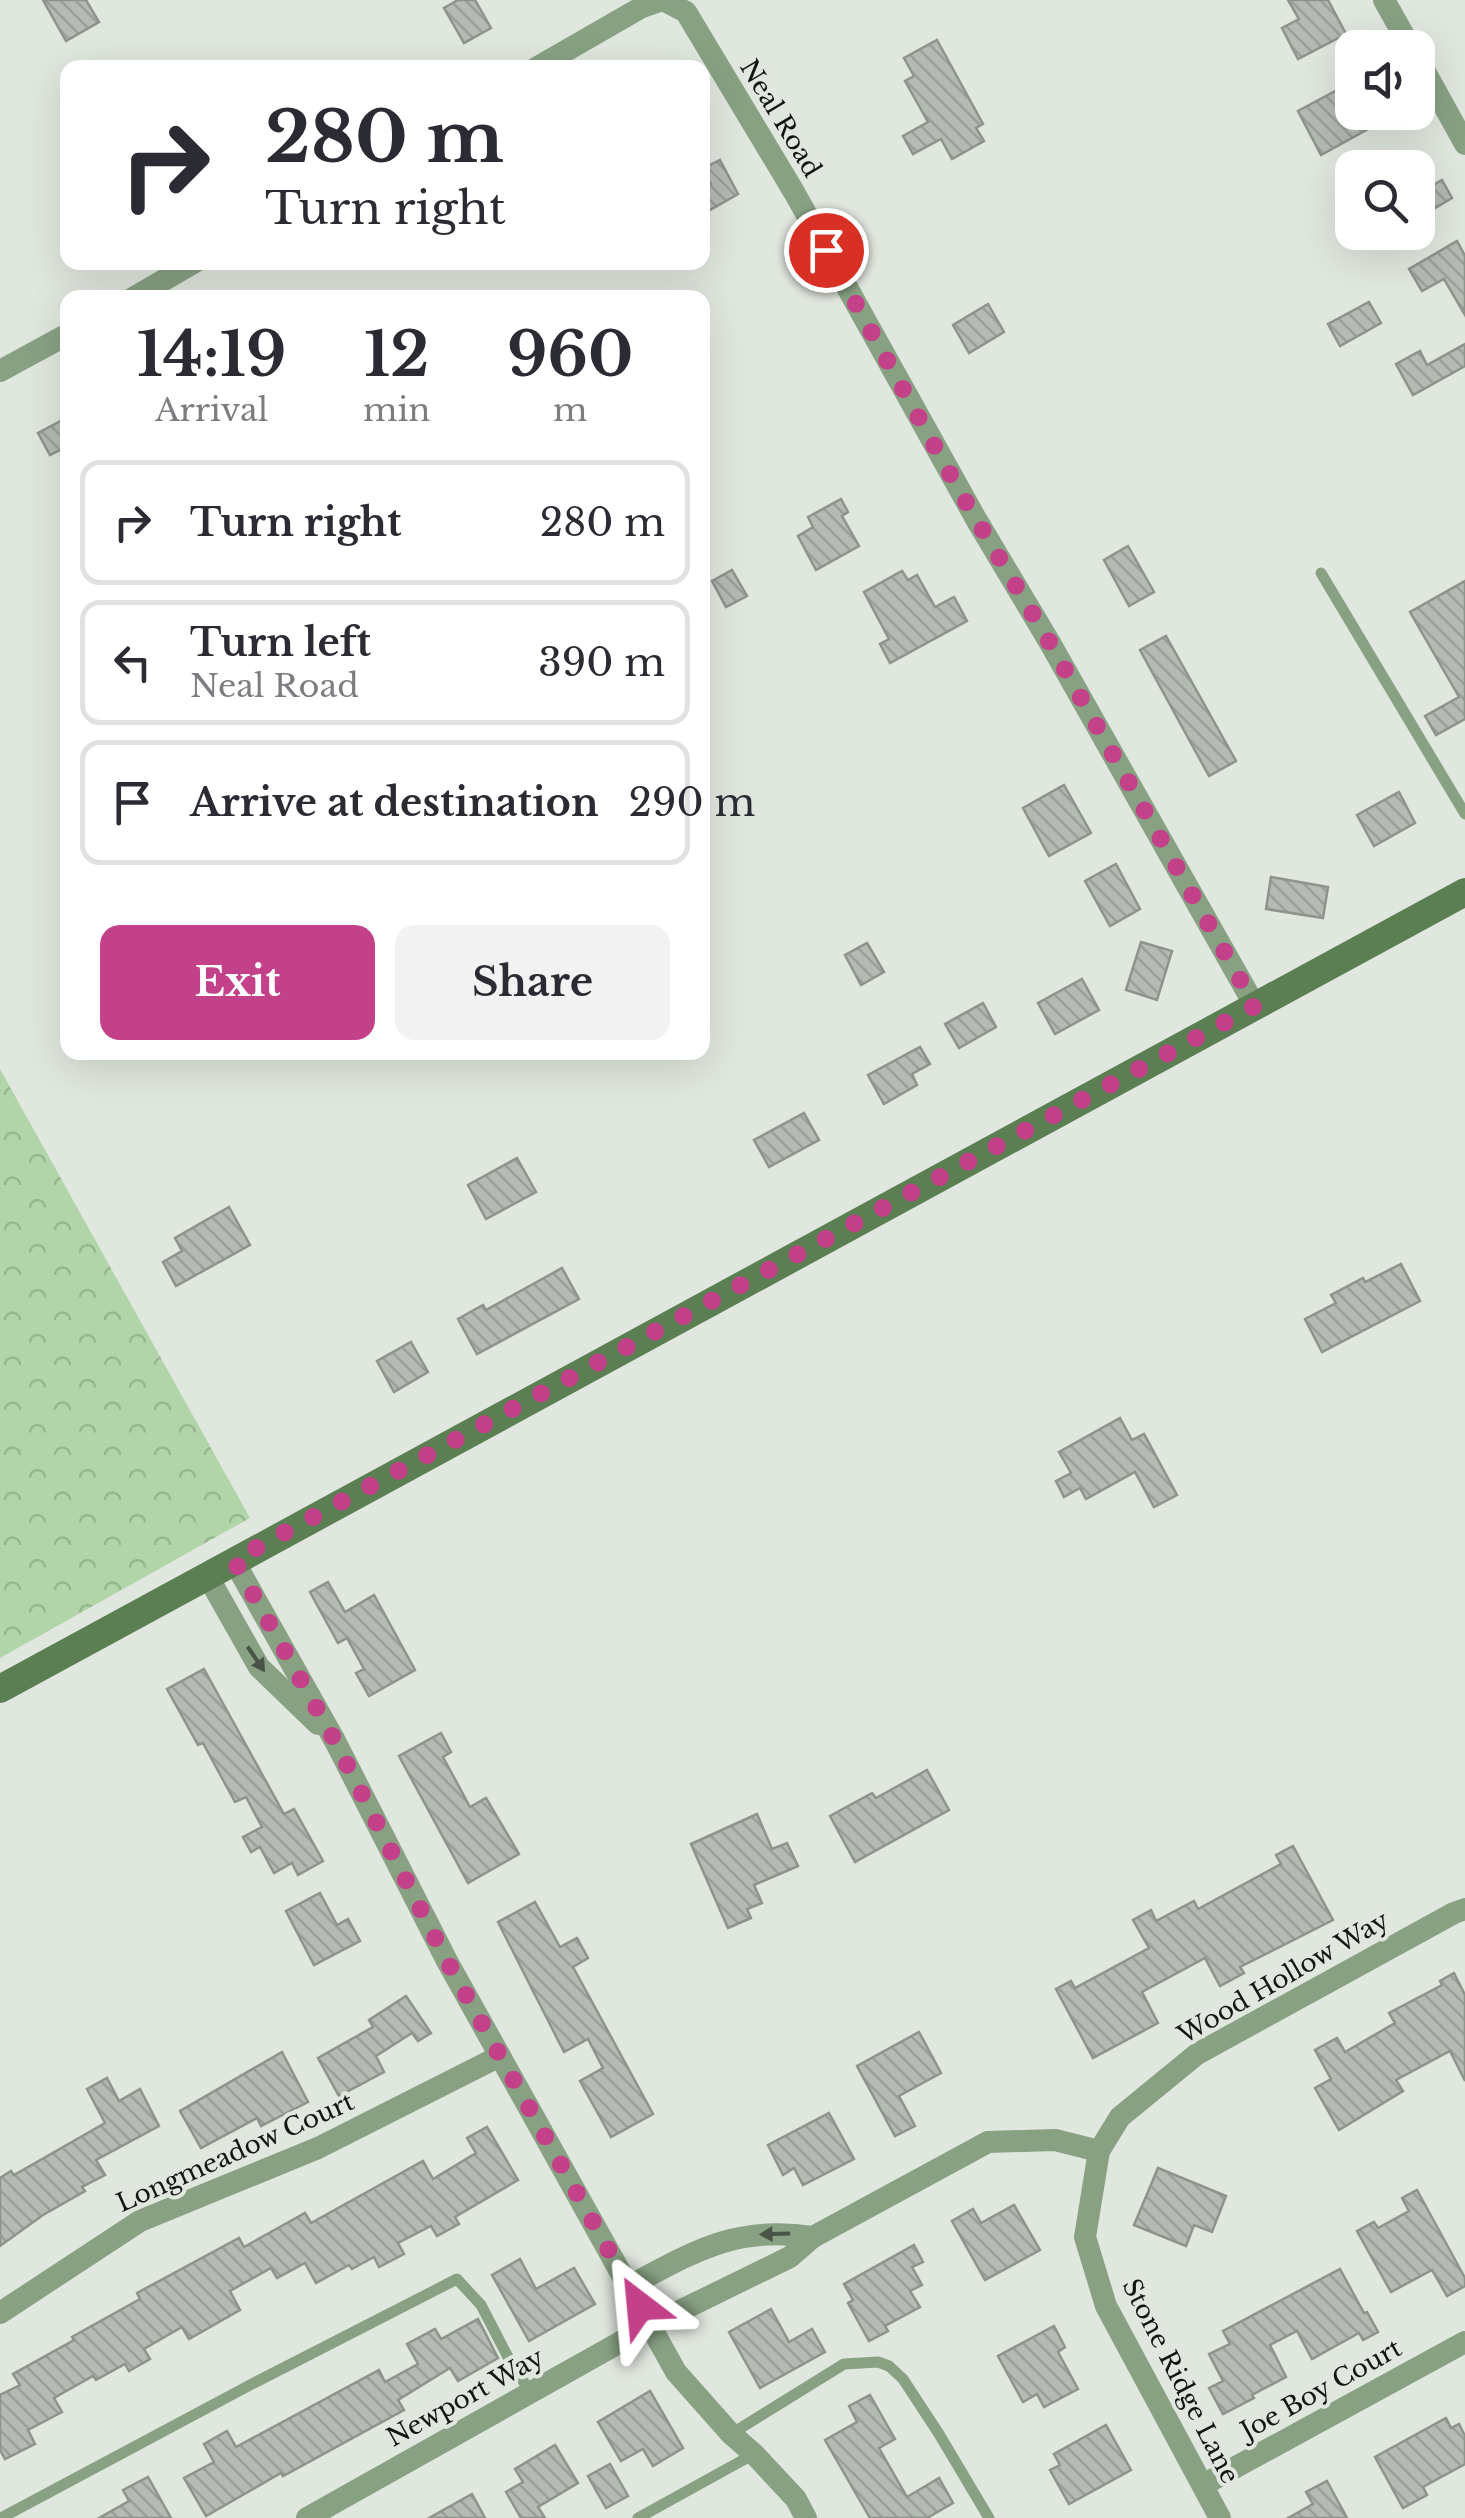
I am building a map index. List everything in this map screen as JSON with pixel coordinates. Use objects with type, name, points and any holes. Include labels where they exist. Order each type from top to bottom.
[{"type":"main road","points":[[0,1688],[1465,892]]},
{"type":"street","points":[[550,60],[642,7],[663,0]]},
{"type":"street","name":"Neal Road","points":[[663,0],[686,12],[794,192],[922,426],[1255,1006]]},
{"type":"street","points":[[1384,0],[1401,30]]},
{"type":"street","points":[[1435,90],[1465,144]]},
{"type":"street","points":[[147,290],[181,270]]},
{"type":"street","points":[[0,371],[60,338]]},
{"type":"street","points":[[234,1560],[335,1741],[447,1961],[676,2372],[796,2500],[806,2518]]},
{"type":"street","points":[[207,1575],[258,1667],[335,1741]]},
{"type":"street","name":"Wood Hollow Way","points":[[1099,2151],[1120,2117],[1197,2054],[1465,1909]]},
{"type":"street","name":"Longmeadow Court","points":[[0,2313],[140,2220],[318,2148],[500,2056]]},
{"type":"street","name":"Newport Way","points":[[308,2518],[650,2325],[790,2258],[812,2236],[988,2142],[1055,2140],[1099,2151]]},
{"type":"street","name":"Stone Ridge Lane","points":[[1099,2151],[1085,2237],[1106,2306],[1220,2518]]},
{"type":"street","points":[[628,2286],[708,2246],[736,2237],[783,2232],[812,2236]]},
{"type":"street","points":[[736,2237],[753,2275]]},
{"type":"street","name":"Joe Boy Court","points":[[1203,2486],[1465,2342]]},
{"type":"lane","points":[[1321,573],[1465,814]]},
{"type":"lane","points":[[1,2518],[458,2278],[481,2305],[530,2392]]},
{"type":"lane","points":[[731,2434],[844,2364],[878,2362],[903,2379],[988,2518]]},
{"type":"lane","points":[[638,2518],[754,2454]]},
{"type":"green space","points":[[0,1069],[250,1518],[0,1658]]},
{"type":"building","points":[[43,0],[86,0],[99,22],[66,41]]},
{"type":"building","points":[[458,0],[475,0],[491,28],[464,43],[444,8]]},
{"type":"building","points":[[1288,0],[1328,0],[1344,30],[1335,30],[1335,40],[1298,59],[1282,28],[1299,19]]},
{"type":"building","points":[[937,40],[983,124],[976,128],[984,141],[952,159],[941,139],[913,154],[903,136],[928,122],[905,81],[914,76],[904,58]]},
{"type":"building","points":[[1335,91],[1335,130],[1366,130],[1321,155],[1298,111]]},
{"type":"building","points":[[720,160],[738,194],[710,210],[711,184],[710,165]]},
{"type":"building","points":[[1442,180],[1452,198],[1435,208],[1435,184]]},
{"type":"building","points":[[1457,241],[1465,256],[1465,315],[1444,279],[1422,291],[1409,269]]},
{"type":"building","points":[[1369,302],[1381,323],[1340,346],[1328,324]]},
{"type":"building","points":[[988,304],[1004,332],[969,353],[953,325]]},
{"type":"building","points":[[1465,344],[1465,366],[1413,395],[1396,364],[1420,351],[1427,365]]},
{"type":"building","points":[[60,421],[60,450],[50,455],[38,433]]},
{"type":"building","points":[[841,499],[848,512],[842,516],[859,546],[816,570],[798,536],[813,527],[808,517]]},
{"type":"building","points":[[1128,546],[1154,592],[1129,606],[1104,560]]},
{"type":"building","points":[[732,570],[747,596],[726,607],[712,581]]},
{"type":"building","points":[[902,571],[908,580],[917,575],[935,607],[954,597],[967,621],[890,663],[880,644],[889,639],[864,592]]},
{"type":"building","points":[[1465,581],[1465,719],[1436,735],[1425,716],[1459,697],[1410,612]]},
{"type":"building","points":[[1166,636],[1236,761],[1209,776],[1140,650]]},
{"type":"building","points":[[1064,785],[1091,833],[1049,856],[1023,808]]},
{"type":"building","points":[[1399,792],[1415,823],[1374,846],[1357,815]]},
{"type":"building","points":[[1116,864],[1140,909],[1110,926],[1085,881]]},
{"type":"building","points":[[1271,877],[1328,887],[1323,918],[1266,909]]},
{"type":"building","points":[[1141,942],[1172,951],[1157,1000],[1126,990]]},
{"type":"building","points":[[867,943],[884,972],[861,985],[845,955]]},
{"type":"building","points":[[1082,979],[1099,1010],[1055,1034],[1038,1003]]},
{"type":"building","points":[[983,1003],[996,1027],[959,1048],[945,1024]]},
{"type":"building","points":[[920,1047],[930,1064],[912,1074],[917,1085],[884,1104],[868,1075]]},
{"type":"building","points":[[804,1113],[819,1140],[769,1167],[754,1140]]},
{"type":"building","points":[[517,1158],[536,1192],[486,1219],[468,1185]]},
{"type":"building","points":[[229,1207],[250,1245],[176,1286],[163,1262],[182,1251],[175,1238]]},
{"type":"building","points":[[1401,1264],[1420,1301],[1322,1352],[1305,1319],[1336,1303],[1331,1295]]},
{"type":"building","points":[[562,1268],[579,1299],[477,1354],[458,1319],[483,1305],[486,1310]]},
{"type":"building","points":[[411,1342],[428,1372],[394,1392],[377,1361]]},
{"type":"building","points":[[1120,1418],[1132,1440],[1144,1434],[1177,1495],[1154,1507],[1135,1472],[1086,1499],[1080,1488],[1064,1497],[1056,1481],[1071,1473],[1059,1452]]},
{"type":"building","points":[[328,1582],[345,1612],[374,1595],[415,1670],[369,1696],[356,1673],[364,1669],[347,1638],[338,1643],[310,1592]]},
{"type":"building","points":[[204,1669],[284,1814],[294,1809],[323,1861],[298,1875],[292,1863],[274,1873],[260,1847],[251,1852],[243,1837],[262,1827],[246,1797],[235,1802],[203,1743],[198,1745],[167,1689]]},
{"type":"building","points":[[441,1733],[451,1752],[443,1757],[470,1807],[486,1798],[519,1854],[468,1883],[399,1756]]},
{"type":"building","points":[[927,1770],[949,1810],[855,1862],[830,1816],[872,1793],[876,1798]]},
{"type":"building","points":[[757,1814],[772,1849],[787,1843],[798,1866],[754,1885],[762,1903],[747,1909],[751,1918],[728,1928],[691,1844]]},
{"type":"building","points":[[1293,1846],[1333,1920],[1240,1967],[1244,1973],[1220,1986],[1205,1958],[1142,1992],[1158,2023],[1093,2058],[1056,1989],[1071,1981],[1075,1988],[1149,1948],[1133,1920],[1151,1910],[1156,1921],[1194,1901],[1198,1909],[1281,1864],[1276,1855]]},
{"type":"building","points":[[320,1893],[337,1925],[348,1919],[360,1941],[314,1965],[286,1911]]},
{"type":"building","points":[[535,1902],[560,1947],[577,1938],[588,1958],[573,1967],[653,2114],[611,2137],[580,2081],[603,2068],[588,2039],[564,2052],[498,1922]]},
{"type":"building","points":[[1454,1973],[1465,1995],[1465,2081],[1450,2051],[1396,2080],[1403,2091],[1339,2130],[1315,2088],[1331,2079],[1315,2050],[1337,2038],[1345,2052],[1395,2023],[1389,2013],[1442,1985],[1440,1981]]},
{"type":"building","points":[[406,1996],[431,2033],[418,2041],[412,2033],[376,2056],[384,2072],[339,2096],[318,2058],[373,2027],[369,2020]]},
{"type":"building","points":[[919,2032],[941,2073],[899,2096],[915,2126],[895,2136],[857,2066]]},
{"type":"building","points":[[282,2052],[308,2102],[261,2126],[257,2118],[201,2148],[180,2111]]},
{"type":"building","points":[[107,2078],[119,2101],[140,2089],[159,2126],[96,2160],[105,2175],[0,2246],[0,2178],[11,2171],[14,2175],[105,2123],[87,2089]]},
{"type":"building","points":[[829,2113],[854,2159],[803,2185],[794,2168],[783,2175],[768,2145]]},
{"type":"building","points":[[487,2127],[518,2180],[455,2217],[459,2224],[437,2236],[431,2226],[398,2243],[404,2254],[379,2267],[374,2257],[316,2283],[305,2263],[277,2278],[271,2268],[230,2291],[240,2310],[189,2339],[182,2327],[144,2349],[150,2359],[129,2371],[125,2364],[54,2398],[62,2412],[28,2430],[35,2444],[5,2459],[0,2450],[0,2395],[20,2385],[13,2374],[140,2299],[137,2293],[239,2238],[244,2247],[305,2213],[311,2223],[423,2161],[433,2179],[476,2153],[467,2138]]},
{"type":"building","points":[[1158,2168],[1226,2196],[1212,2232],[1194,2225],[1186,2246],[1134,2225]]},
{"type":"building","points":[[1417,2190],[1465,2278],[1465,2286],[1447,2296],[1432,2270],[1391,2292],[1357,2231],[1374,2222],[1378,2228],[1409,2211],[1402,2198]]},
{"type":"building","points":[[1014,2205],[1040,2250],[985,2280],[952,2221],[973,2209],[981,2223]]},
{"type":"building","points":[[914,2245],[923,2262],[912,2267],[922,2285],[910,2291],[920,2307],[885,2326],[888,2331],[869,2341],[848,2303],[853,2300],[844,2284]]},
{"type":"building","points":[[520,2259],[536,2289],[574,2268],[595,2304],[529,2341],[492,2275]]},
{"type":"building","points":[[1340,2269],[1378,2332],[1363,2340],[1359,2333],[1312,2359],[1297,2331],[1270,2345],[1286,2377],[1223,2414],[1209,2388],[1223,2381],[1209,2354],[1230,2344],[1223,2331]]},
{"type":"building","points":[[771,2309],[789,2342],[812,2329],[825,2352],[760,2388],[729,2332]]},
{"type":"building","points":[[478,2319],[498,2358],[458,2381],[450,2368],[398,2400],[404,2410],[206,2516],[184,2478],[214,2462],[204,2444],[227,2431],[236,2447],[379,2370],[385,2382],[418,2364],[407,2344],[435,2329],[441,2339]]},
{"type":"building","points":[[1054,2326],[1065,2347],[1058,2352],[1078,2389],[1044,2407],[1037,2394],[1023,2402],[998,2356]]},
{"type":"building","points":[[650,2391],[683,2448],[653,2466],[643,2449],[621,2461],[598,2422]]},
{"type":"building","points":[[870,2395],[895,2439],[879,2448],[907,2497],[939,2478],[953,2503],[927,2518],[870,2518],[825,2440],[857,2422],[849,2406]]},
{"type":"building","points":[[1446,2418],[1451,2428],[1459,2424],[1465,2436],[1465,2464],[1423,2487],[1427,2495],[1403,2508],[1375,2457]]},
{"type":"building","points":[[1106,2425],[1131,2470],[1069,2504],[1050,2470],[1060,2465],[1054,2454]]},
{"type":"building","points":[[555,2445],[578,2483],[538,2507],[545,2518],[521,2518],[506,2492],[523,2482],[515,2469]]},
{"type":"building","points":[[610,2464],[628,2496],[606,2508],[588,2476]]},
{"type":"building","points":[[148,2477],[171,2518],[99,2518],[129,2501],[123,2490]]},
{"type":"building","points":[[1327,2481],[1347,2518],[1288,2518],[1313,2504],[1306,2492]]},
{"type":"building","points":[[472,2494],[485,2518],[429,2518]]},
{"type":"route","points":[[640,2306],[447,1961],[335,1741],[234,1560],[1255,1006],[826,250]]}]
